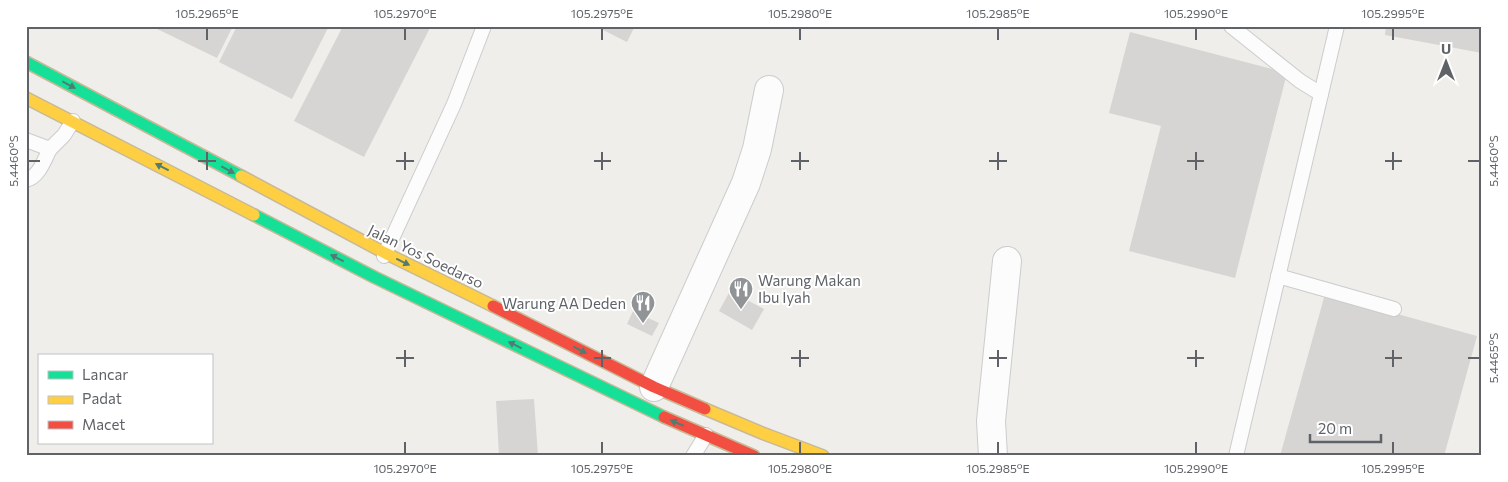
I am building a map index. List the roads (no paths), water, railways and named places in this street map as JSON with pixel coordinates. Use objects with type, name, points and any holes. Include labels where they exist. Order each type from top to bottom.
[{"type":"highway","name":"Jalan Yos Soedarso","points":[[26,62],[385,254],[552,350],[648,410],[754,456]]},
{"type":"highway","name":"Jalan Yos Soedarso","points":[[26,98],[374,277],[552,350],[654,387],[762,433],[823,456]]},
{"type":"street","points":[[654,387],[746,183],[757,149],[769,90]]},
{"type":"street","points":[[992,456],[991,421],[1007,260]]},
{"type":"lane","points":[[374,277],[454,104],[484,26]]},
{"type":"lane","points":[[1231,26],[1300,81],[1321,94]]},
{"type":"lane","points":[[1236,456],[1338,26]]},
{"type":"lane","points":[[26,180],[36,175],[50,149],[64,135],[73,121]]},
{"type":"lane","points":[[26,140],[50,149]]},
{"type":"lane","points":[[1278,276],[1394,309]]},
{"type":"lane","points":[[693,456],[706,435]]},
{"type":"place","name":"Warung Makan Ibu Iyah","points":[[741,310]]},
{"type":"place","name":"Warung AA Deden","points":[[643,324]]}]
